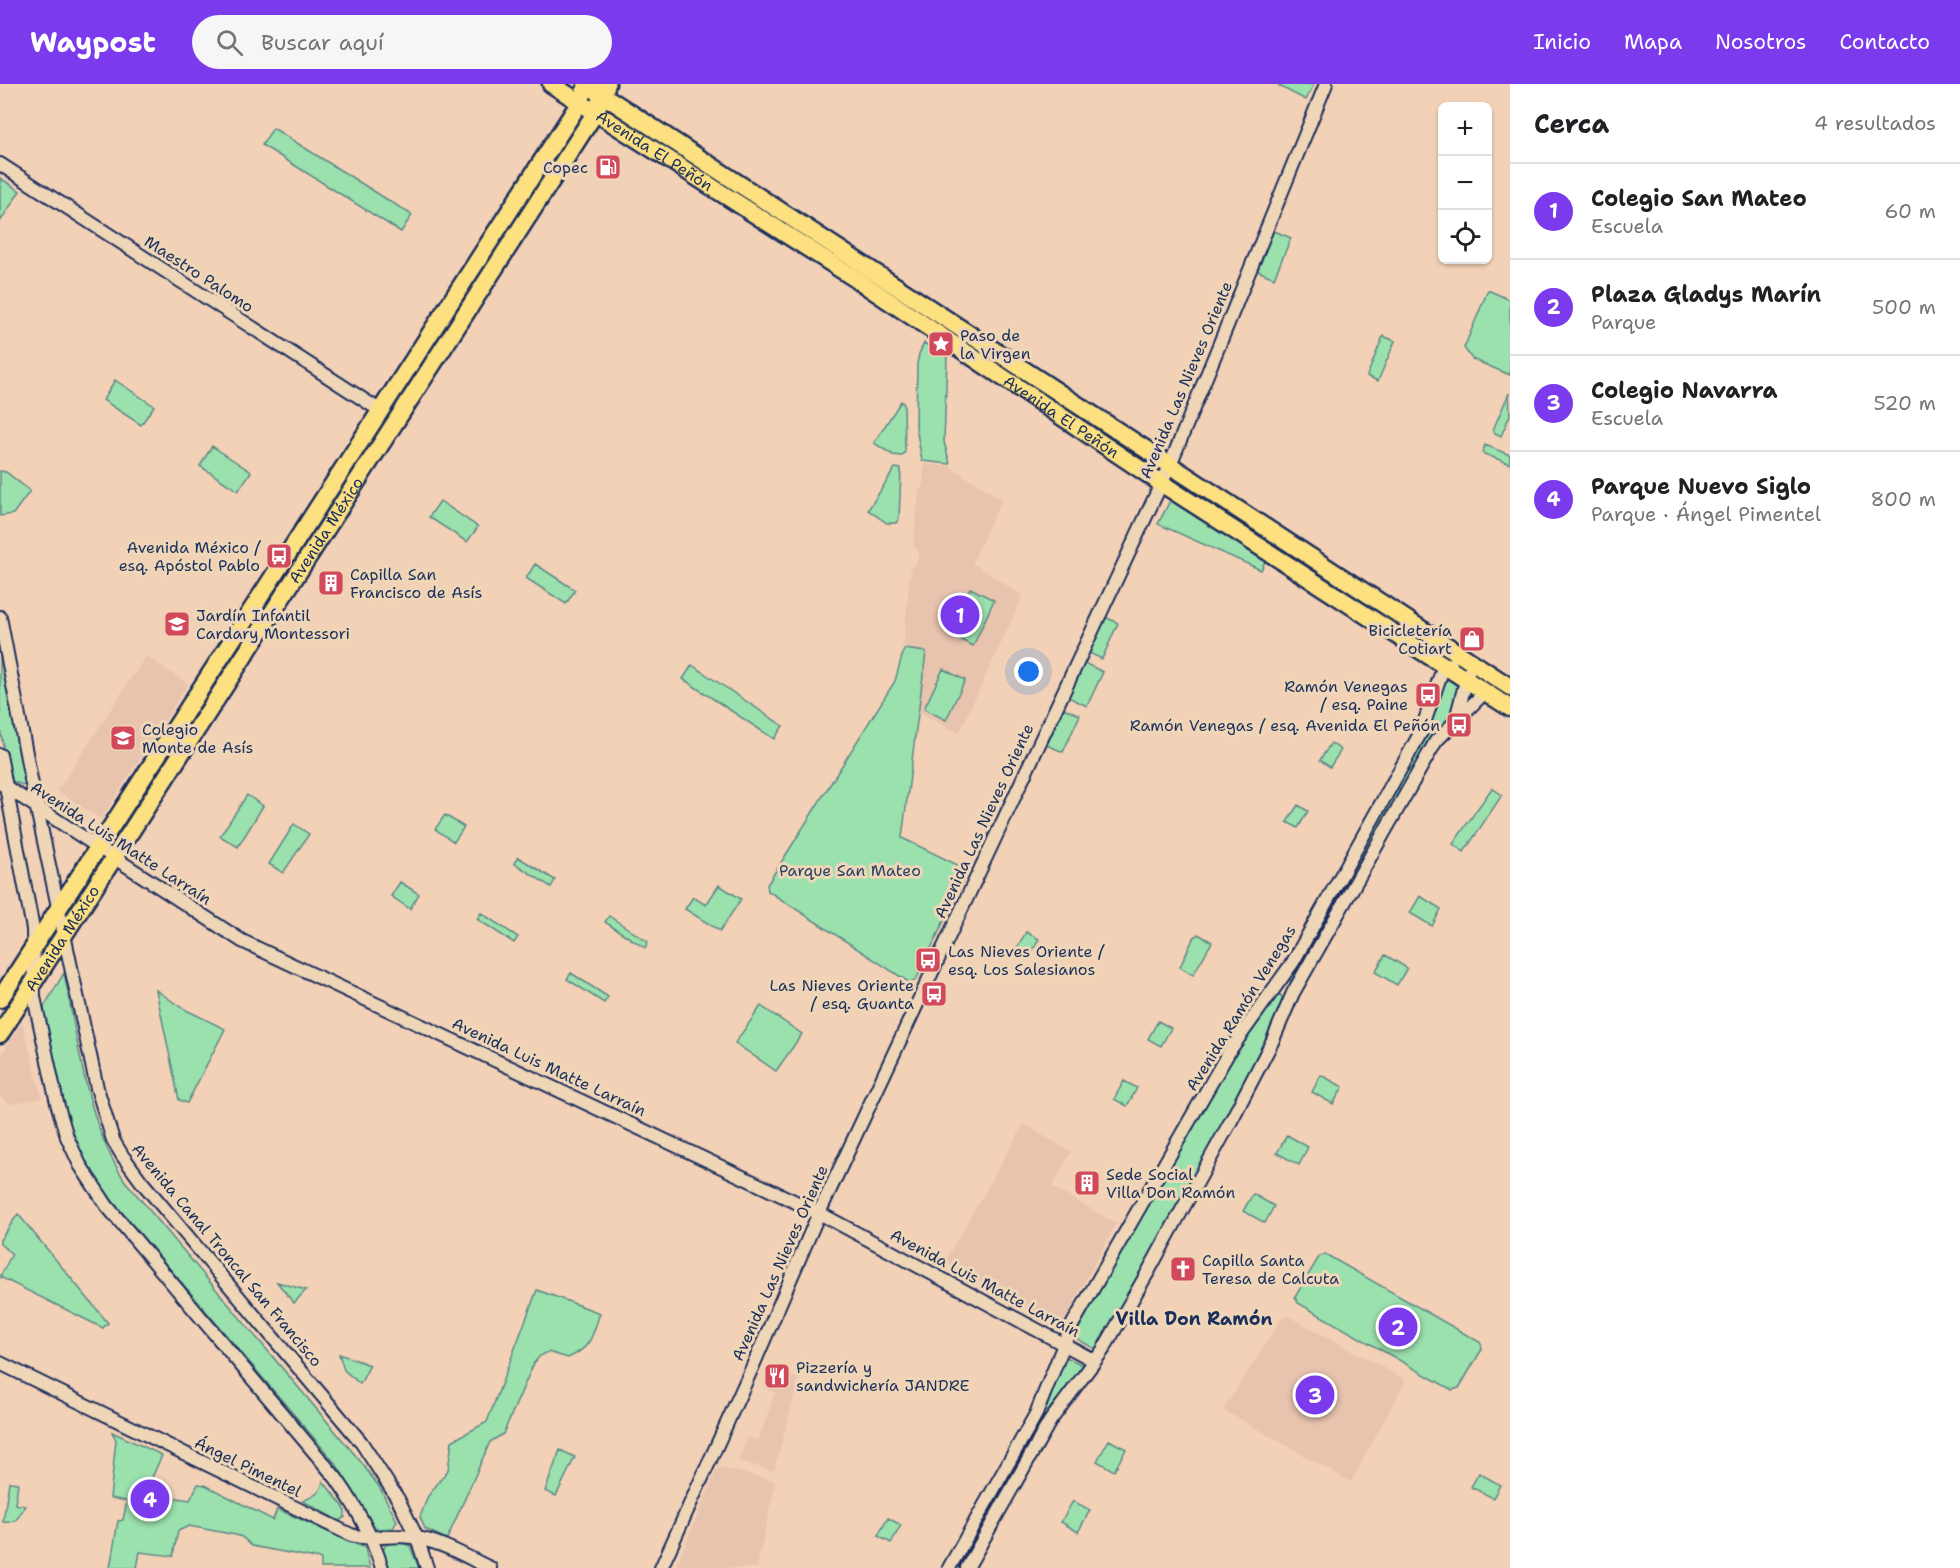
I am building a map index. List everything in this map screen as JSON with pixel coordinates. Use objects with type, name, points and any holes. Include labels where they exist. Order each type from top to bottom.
[{"type":"main road","name":"Avenida El Peñón","points":[[551,84],[1170,465],[1510,687]]},
{"type":"main road","name":"Avenida El Peñón","points":[[587,84],[604,89],[1161,483],[1510,708]]},
{"type":"main road","name":"Avenida México","points":[[0,999],[580,102],[587,84]]},
{"type":"main road","name":"Avenida México","points":[[0,1034],[595,113],[604,89]]},
{"type":"street","name":"Avenida Las Nieves Oriente","points":[[661,1568],[752,1368],[819,1213],[1170,465],[1326,84]]},
{"type":"street","name":"Maestro Palomo","points":[[0,164],[381,411]]},
{"type":"street","name":"Avenida Canal Troncal San Francisco","points":[[0,617],[36,807],[97,1088],[104,1116],[117,1148],[141,1181],[361,1442],[390,1485],[417,1538],[427,1568]]},
{"type":"street","points":[[1444,665],[1470,660]]},
{"type":"street","name":"Avenida Ramón Venegas","points":[[1456,719],[1470,660]]},
{"type":"street","name":"Avenida Ramón Venegas","points":[[949,1568],[1036,1414],[1071,1327],[1230,1050],[1290,967],[1416,742],[1444,665]]},
{"type":"street","name":"Avenida Ramón Venegas","points":[[967,1568],[1050,1421],[1095,1361],[1148,1272],[1227,1129],[1272,1042],[1293,993],[1436,741],[1485,692]]},
{"type":"street","points":[[0,755],[3,785],[33,929],[34,997],[57,1103],[70,1144],[88,1179],[107,1206],[332,1472],[352,1502],[371,1539],[382,1568]]},
{"type":"street","name":"Avenida Luis Matte Larraín","points":[[3,785],[242,940],[819,1213],[1095,1361]]},
{"type":"street","points":[[43,839],[54,828],[64,825]]},
{"type":"street","name":"Ángel Pimentel","points":[[0,1363],[344,1532],[359,1538],[371,1539],[401,1536],[417,1538],[442,1546],[490,1568]]},
{"type":"shaded area","points":[[924,464],[949,466],[1002,499],[972,563],[1023,596],[959,733],[918,713],[926,653],[904,649],[911,567],[917,564],[919,552],[913,545],[919,491],[923,485]]},
{"type":"shaded area","name":"Colegio Monte de Asís","points":[[146,656],[188,684],[101,819],[57,791]]},
{"type":"shaded area","points":[[22,1022],[42,1098],[10,1104],[0,1097],[0,1057]]},
{"type":"shaded area","points":[[1024,1124],[1071,1152],[1052,1187],[1116,1223],[1061,1327],[944,1262]]},
{"type":"shaded area","points":[[1288,1316],[1406,1380],[1351,1482],[1223,1410],[1281,1320]]},
{"type":"shaded area","points":[[771,1368],[799,1379],[774,1471],[738,1461],[747,1437],[758,1441],[775,1393],[764,1387]]},
{"type":"shaded area","points":[[718,1467],[776,1481],[757,1568],[675,1568]]},
{"type":"green space","points":[[1314,84],[1306,100],[1279,86]]},
{"type":"green space","points":[[273,128],[412,215],[401,232],[262,145]]},
{"type":"green space","points":[[0,178],[20,191],[0,222]]},
{"type":"green space","points":[[1272,230],[1291,238],[1274,278],[1256,270]]},
{"type":"green space","points":[[1488,290],[1510,300],[1510,375],[1472,359],[1464,348]]},
{"type":"green space","points":[[1383,336],[1395,341],[1378,381],[1367,376]]},
{"type":"green space","points":[[924,343],[947,357],[944,442],[950,464],[922,461],[916,427],[917,364]]},
{"type":"green space","points":[[115,380],[154,406],[141,425],[103,400]]},
{"type":"green space","points":[[1509,393],[1510,415],[1501,436],[1493,430]]},
{"type":"green space","points":[[901,401],[904,404],[905,452],[902,456],[893,455],[874,443]]},
{"type":"green space","points":[[1485,445],[1510,455],[1510,464],[1482,453]]},
{"type":"green space","points":[[212,446],[251,472],[238,491],[200,466]]},
{"type":"green space","points":[[895,468],[901,469],[899,519],[896,523],[887,523],[868,510]]},
{"type":"green space","points":[[0,471],[6,472],[30,491],[13,514],[0,516]]},
{"type":"green space","points":[[1171,499],[1266,559],[1261,570],[1158,524]]},
{"type":"green space","points":[[440,501],[478,527],[467,542],[429,517]]},
{"type":"green space","points":[[535,564],[575,590],[566,604],[526,578]]},
{"type":"green space","points":[[970,588],[994,600],[973,646],[949,634]]},
{"type":"green space","points":[[1365,598],[1510,692],[1510,702],[1362,603]]},
{"type":"green space","points":[[1103,616],[1118,623],[1102,659],[1087,652]]},
{"type":"green space","points":[[0,640],[28,787],[9,780],[0,728]]},
{"type":"green space","name":"Parque San Mateo","points":[[904,649],[926,652],[902,838],[968,870],[916,980],[910,983],[768,891],[767,885],[895,681]]},
{"type":"green space","points":[[1084,663],[1103,672],[1087,706],[1068,697]]},
{"type":"green space","points":[[692,665],[783,726],[774,739],[683,679]]},
{"type":"green space","points":[[943,669],[965,680],[946,720],[924,709]]},
{"type":"green space","points":[[1447,677],[1461,686],[1446,725],[1427,744],[1290,981],[1290,976],[1423,741]]},
{"type":"green space","points":[[1063,708],[1080,715],[1063,752],[1047,745]]},
{"type":"green space","points":[[1331,743],[1341,750],[1330,767],[1320,760]]},
{"type":"green space","points":[[1492,788],[1502,795],[1464,852],[1453,844]]},
{"type":"green space","points":[[247,795],[263,806],[238,847],[220,836]]},
{"type":"green space","points":[[1298,805],[1308,811],[1298,828],[1287,822]]},
{"type":"green space","points":[[445,815],[464,827],[454,842],[435,829]]},
{"type":"green space","points":[[294,824],[309,834],[283,873],[269,864]]},
{"type":"green space","points":[[518,857],[555,880],[551,887],[514,863]]},
{"type":"green space","points":[[400,882],[419,894],[410,909],[391,896]]},
{"type":"green space","points":[[719,885],[741,899],[720,931],[685,909],[693,897],[706,905]]},
{"type":"green space","points":[[1420,896],[1441,909],[1432,926],[1410,913]]},
{"type":"green space","points":[[481,913],[518,937],[514,943],[477,919]]},
{"type":"green space","points":[[609,916],[648,942],[645,948],[605,922]]},
{"type":"green space","points":[[1026,932],[1039,939],[1029,957],[1016,950]]},
{"type":"green space","points":[[1198,934],[1212,942],[1193,975],[1180,967],[1193,939]]},
{"type":"green space","points":[[1385,955],[1407,968],[1397,985],[1375,972]]},
{"type":"green space","points":[[64,973],[92,1107],[112,1158],[125,1181],[361,1462],[380,1488],[397,1521],[393,1528],[376,1529],[336,1464],[119,1209],[87,1165],[66,1115],[42,1010]]},
{"type":"green space","points":[[571,973],[608,997],[604,1003],[567,979]]},
{"type":"green space","points":[[156,990],[182,1008],[225,1029],[187,1103],[179,1100]]},
{"type":"green space","points":[[1281,995],[1283,1003],[1261,1059],[1100,1345],[1095,1349],[1074,1337],[1236,1047],[1273,997]]},
{"type":"green space","points":[[761,1006],[802,1034],[776,1071],[735,1043]]},
{"type":"green space","points":[[1158,1021],[1171,1028],[1161,1046],[1148,1039]]},
{"type":"green space","points":[[1321,1075],[1343,1087],[1333,1104],[1312,1092]]},
{"type":"green space","points":[[1124,1081],[1137,1088],[1127,1106],[1114,1099]]},
{"type":"green space","points":[[1287,1135],[1308,1147],[1299,1165],[1277,1153]]},
{"type":"green space","points":[[1253,1194],[1274,1206],[1265,1223],[1243,1211]]},
{"type":"green space","points":[[18,1214],[108,1323],[103,1328],[0,1277],[12,1254],[0,1244],[0,1240]]},
{"type":"green space","points":[[1325,1254],[1481,1343],[1482,1349],[1459,1388],[1452,1390],[1298,1303],[1295,1297],[1319,1257]]},
{"type":"green space","points":[[277,1282],[306,1290],[294,1303]]},
{"type":"green space","points":[[537,1290],[600,1313],[595,1328],[587,1345],[576,1354],[568,1358],[548,1352],[534,1363],[503,1434],[490,1442],[447,1539],[425,1529],[420,1517],[428,1496],[448,1470],[452,1441],[487,1422]]},
{"type":"green space","points":[[339,1354],[370,1365],[360,1384],[344,1370]]},
{"type":"green space","points":[[1064,1356],[1085,1366],[1051,1407],[960,1568],[956,1568],[1047,1407]]},
{"type":"green space","points":[[112,1432],[162,1455],[145,1493],[190,1500],[198,1484],[205,1485],[273,1520],[277,1509],[365,1548],[370,1568],[321,1568],[321,1559],[252,1546],[236,1535],[189,1526],[178,1531],[173,1556],[140,1552],[137,1568],[110,1568],[118,1521],[123,1520],[127,1501],[110,1498],[116,1440]]},
{"type":"green space","points":[[1109,1440],[1126,1449],[1114,1471],[1097,1461]]},
{"type":"green space","points":[[560,1450],[575,1457],[556,1496],[545,1491]]},
{"type":"green space","points":[[1479,1473],[1500,1485],[1493,1498],[1471,1487]]},
{"type":"green space","points":[[323,1481],[345,1511],[345,1517],[339,1521],[303,1501],[316,1494]]},
{"type":"green space","points":[[9,1482],[18,1483],[15,1504],[25,1506],[15,1521],[3,1522]]},
{"type":"green space","points":[[1073,1501],[1090,1510],[1078,1532],[1061,1522]]},
{"type":"green space","points":[[888,1518],[901,1525],[891,1543],[878,1536]]},
{"type":"green space","points":[[391,1542],[400,1542],[410,1546],[419,1568],[386,1568],[382,1554],[385,1546]]},
{"type":"place","name":"Copec","points":[[608,167]]},
{"type":"place","name":"Paso de la Virgen","points":[[941,344]]},
{"type":"place","name":"Avenida México / esq. Apóstol Pablo","points":[[279,556]]},
{"type":"place","name":"Capilla San Francisco de Asís","points":[[331,583]]},
{"type":"place","name":"Colegio San Mateo","points":[[960,615]]},
{"type":"place","name":"Jardín Infantil Cardary Montessori","points":[[177,624]]},
{"type":"place","name":"Bicicletería Cotiart","points":[[1472,639]]},
{"type":"place","name":"Ramón Venegas / esq. Paine","points":[[1428,695]]},
{"type":"place","name":"Ramón Venegas / esq. Avenida El Peñón","points":[[1459,725]]},
{"type":"place","name":"Colegio Monte de Asís","points":[[123,738]]},
{"type":"place","name":"Las Nieves Oriente / esq. Los Salesianos","points":[[928,960]]},
{"type":"place","name":"Las Nieves Oriente / esq. Guanta","points":[[934,994]]},
{"type":"place","name":"Sede Social Villa Don Ramón","points":[[1087,1183]]},
{"type":"place","name":"Capilla Santa Teresa de Calcuta","points":[[1183,1269]]},
{"type":"place","name":"Plaza Gladys Marín","points":[[1398,1327]]},
{"type":"place","name":"Pizzería y sandwichería JANDRE","points":[[777,1376]]},
{"type":"place","name":"Colegio Navarra","points":[[1315,1395]]},
{"type":"place","name":"Parque Nuevo Siglo","points":[[150,1499]]},
{"type":"district","name":"Villa Don Ramón","points":[[1194,1319]]}]
